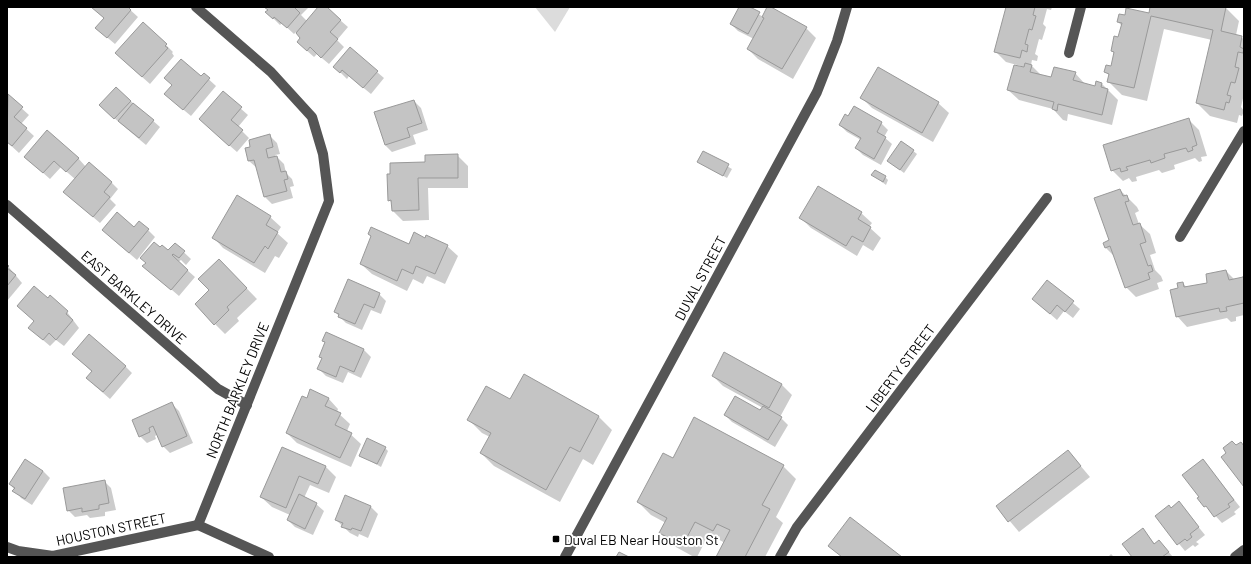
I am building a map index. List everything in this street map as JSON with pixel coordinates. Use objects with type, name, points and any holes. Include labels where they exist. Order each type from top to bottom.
[{"type":"street","name":"NORTH BARKLEY DRIVE","points":[[196,7],[271,72],[312,117],[323,154],[328,201],[198,525]]},
{"type":"street","name":"DUVAL STREET","points":[[565,557],[817,92],[837,41],[846,7]]},
{"type":"street","points":[[1069,53],[1081,7]]},
{"type":"street","points":[[1180,237],[1244,131]]},
{"type":"street","name":"LIBERTY STREET","points":[[780,557],[797,527],[1047,198]]},
{"type":"street","name":"EAST BARKLEY DRIVE","points":[[7,205],[218,389],[247,404]]},
{"type":"street","points":[[198,525],[269,557]]},
{"type":"street","name":"HOUSTON STREET","points":[[7,547],[18,551],[53,556],[198,525]]},
{"type":"street","points":[[1235,557],[1244,550]]},
{"type":"shaded area","points":[[535,7],[570,7],[555,32]]},
{"type":"building","points":[[91,7],[128,7],[131,10],[107,38],[95,28],[104,18]]},
{"type":"building","points":[[264,7],[296,7],[295,8],[300,13],[287,28],[274,17],[273,19],[265,12],[268,10]]},
{"type":"building","points":[[318,7],[327,7],[341,20],[330,32],[338,39],[321,58],[310,47],[307,51],[297,42],[300,38],[296,33]]},
{"type":"building","points":[[739,7],[750,7],[760,12],[748,34],[730,24]]},
{"type":"building","points":[[767,7],[771,7],[807,27],[782,69],[747,49],[764,18],[762,17]]},
{"type":"building","points":[[1006,7],[1035,7],[1033,15],[1036,16],[1032,30],[1029,29],[1025,44],[1028,45],[1027,52],[1022,50],[1020,58],[994,52]]},
{"type":"building","points":[[1150,7],[1226,7],[1221,31],[1242,36],[1240,47],[1244,49],[1243,53],[1238,52],[1235,67],[1239,68],[1235,83],[1231,82],[1227,95],[1231,96],[1229,103],[1226,102],[1224,110],[1196,103],[1213,30],[1151,16],[1134,88],[1107,82],[1109,74],[1104,72],[1106,65],[1111,66],[1114,52],[1111,51],[1114,36],[1118,37],[1122,23],[1117,22],[1119,14],[1125,15],[1126,8],[1149,13]]},
{"type":"building","points":[[143,22],[167,44],[165,46],[168,48],[142,77],[115,53]]},
{"type":"building","points":[[350,47],[378,71],[363,88],[342,70],[340,73],[333,67]]},
{"type":"building","points":[[181,59],[201,76],[204,73],[210,78],[183,110],[164,94],[172,85],[164,78]]},
{"type":"building","points":[[1025,63],[1032,65],[1030,72],[1051,77],[1054,67],[1076,72],[1073,80],[1095,86],[1096,81],[1102,83],[1101,87],[1108,89],[1102,115],[1058,104],[1057,111],[1052,109],[1054,102],[1007,90],[1014,65],[1024,67]]},
{"type":"building","points":[[878,67],[939,102],[922,133],[860,98]]},
{"type":"building","points":[[116,87],[131,101],[114,119],[99,105]]},
{"type":"building","points":[[223,91],[242,107],[231,120],[243,130],[229,146],[199,119]]},
{"type":"building","points":[[8,94],[23,107],[14,117],[27,128],[12,146],[7,142]]},
{"type":"building","points":[[414,100],[422,123],[407,128],[410,137],[385,145],[374,112]]},
{"type":"building","points":[[133,103],[154,120],[139,138],[118,121]]},
{"type":"building","points":[[854,106],[882,122],[877,132],[886,137],[874,159],[855,148],[861,138],[839,125],[845,114],[848,116]]},
{"type":"building","points":[[1189,118],[1197,145],[1192,147],[1193,150],[1188,152],[1186,148],[1164,154],[1165,158],[1151,163],[1150,160],[1126,167],[1128,170],[1121,172],[1120,168],[1111,171],[1103,145]]},
{"type":"building","points":[[47,130],[79,158],[66,172],[54,161],[43,173],[24,157]]},
{"type":"building","points":[[270,134],[273,147],[266,149],[268,158],[277,156],[281,172],[286,171],[288,179],[284,180],[287,191],[264,197],[254,160],[248,161],[245,148],[250,147],[249,140]]},
{"type":"building","points":[[901,141],[914,150],[900,170],[887,161]]},
{"type":"building","points":[[703,151],[729,164],[723,176],[697,162]]},
{"type":"building","points":[[458,154],[458,178],[418,178],[419,210],[392,211],[391,200],[388,201],[387,174],[390,174],[390,163],[425,162],[425,155]]},
{"type":"building","points":[[89,162],[112,182],[104,192],[110,197],[93,217],[63,192]]},
{"type":"building","points":[[875,170],[886,176],[883,182],[871,175]]},
{"type":"building","points":[[818,186],[862,212],[858,219],[871,227],[863,242],[852,236],[846,246],[799,218]]},
{"type":"building","points":[[1120,189],[1123,196],[1127,195],[1129,201],[1125,202],[1133,225],[1140,223],[1146,242],[1140,244],[1148,266],[1151,265],[1153,271],[1148,273],[1150,279],[1125,288],[1110,246],[1105,248],[1103,243],[1109,240],[1094,198]]},
{"type":"building","points":[[237,195],[271,216],[266,225],[278,232],[268,249],[265,246],[254,263],[212,238]]},
{"type":"building","points":[[117,212],[134,227],[139,221],[149,229],[129,253],[102,230]]},
{"type":"building","points":[[371,227],[409,244],[414,232],[425,238],[426,235],[448,245],[435,274],[416,266],[413,274],[402,269],[397,281],[360,264],[371,236],[368,234]]},
{"type":"building","points":[[154,242],[160,247],[162,245],[168,250],[175,243],[185,251],[179,258],[173,254],[172,255],[188,270],[171,290],[142,266],[146,263],[140,258]]},
{"type":"building","points":[[219,259],[247,288],[227,307],[229,310],[214,325],[195,304],[209,290],[198,279]]},
{"type":"building","points":[[7,268],[16,275],[7,286]]},
{"type":"building","points":[[1226,270],[1229,280],[1243,277],[1244,275],[1244,303],[1226,307],[1227,311],[1220,312],[1219,308],[1176,317],[1170,290],[1178,288],[1177,283],[1183,282],[1184,287],[1207,283],[1206,274]]},
{"type":"building","points":[[348,279],[380,293],[374,308],[364,304],[355,324],[338,317],[339,314],[334,312]]},
{"type":"building","points":[[1047,280],[1074,301],[1065,312],[1057,305],[1050,314],[1032,299]]},
{"type":"building","points":[[34,286],[48,298],[50,295],[68,311],[66,314],[73,320],[56,340],[49,333],[43,340],[28,328],[34,321],[17,306]]},
{"type":"building","points":[[326,332],[364,349],[354,372],[340,366],[336,377],[317,369],[322,358],[319,357],[325,342],[322,341]]},
{"type":"building","points":[[89,334],[126,366],[103,392],[86,378],[92,371],[72,354]]},
{"type":"building","points":[[724,352],[782,384],[769,408],[712,376]]},
{"type":"building","points":[[524,374],[599,416],[580,452],[570,447],[546,490],[480,453],[491,433],[467,420],[486,386],[510,399]]},
{"type":"building","points":[[310,389],[329,398],[325,406],[341,413],[335,425],[352,433],[340,458],[286,433],[302,396],[307,398]]},
{"type":"building","points":[[735,396],[760,410],[763,406],[782,417],[768,440],[724,415]]},
{"type":"building","points":[[172,402],[187,436],[162,447],[153,426],[149,428],[150,432],[139,437],[132,420]]},
{"type":"building","points":[[694,417],[784,465],[762,505],[770,509],[745,557],[716,557],[730,530],[717,524],[713,531],[695,522],[683,545],[659,533],[667,518],[637,502],[663,453],[673,458]]},
{"type":"building","points":[[367,438],[386,447],[377,464],[359,456]]},
{"type":"building","points":[[1232,441],[1236,445],[1241,442],[1244,446],[1244,487],[1221,457],[1226,453],[1223,448]]},
{"type":"building","points":[[282,447],[326,466],[318,484],[299,476],[286,508],[260,497]]},
{"type":"building","points":[[1068,450],[1081,466],[1008,522],[996,506]]},
{"type":"building","points":[[25,459],[43,471],[25,499],[12,491],[15,488],[9,484]]},
{"type":"building","points":[[1203,459],[1234,500],[1228,504],[1230,507],[1214,517],[1206,506],[1204,507],[1197,498],[1199,497],[1182,475]]},
{"type":"building","points":[[105,480],[109,503],[99,505],[99,509],[82,512],[82,508],[67,511],[63,488]]},
{"type":"building","points":[[299,494],[317,503],[305,529],[287,520]]},
{"type":"building","points":[[345,495],[371,506],[361,531],[341,527],[343,523],[335,520]]},
{"type":"building","points":[[1179,501],[1199,527],[1190,534],[1192,537],[1187,541],[1185,539],[1177,545],[1155,516],[1169,505],[1171,508]]},
{"type":"building","points":[[850,517],[902,557],[842,557],[828,546]]},
{"type":"building","points":[[1143,528],[1154,544],[1159,540],[1169,552],[1162,557],[1132,557],[1122,544]]},
{"type":"building","points":[[619,552],[629,557],[616,557]]},
{"type":"place","name":"Duval EB Near Houston St","points":[[556,539]]}]
